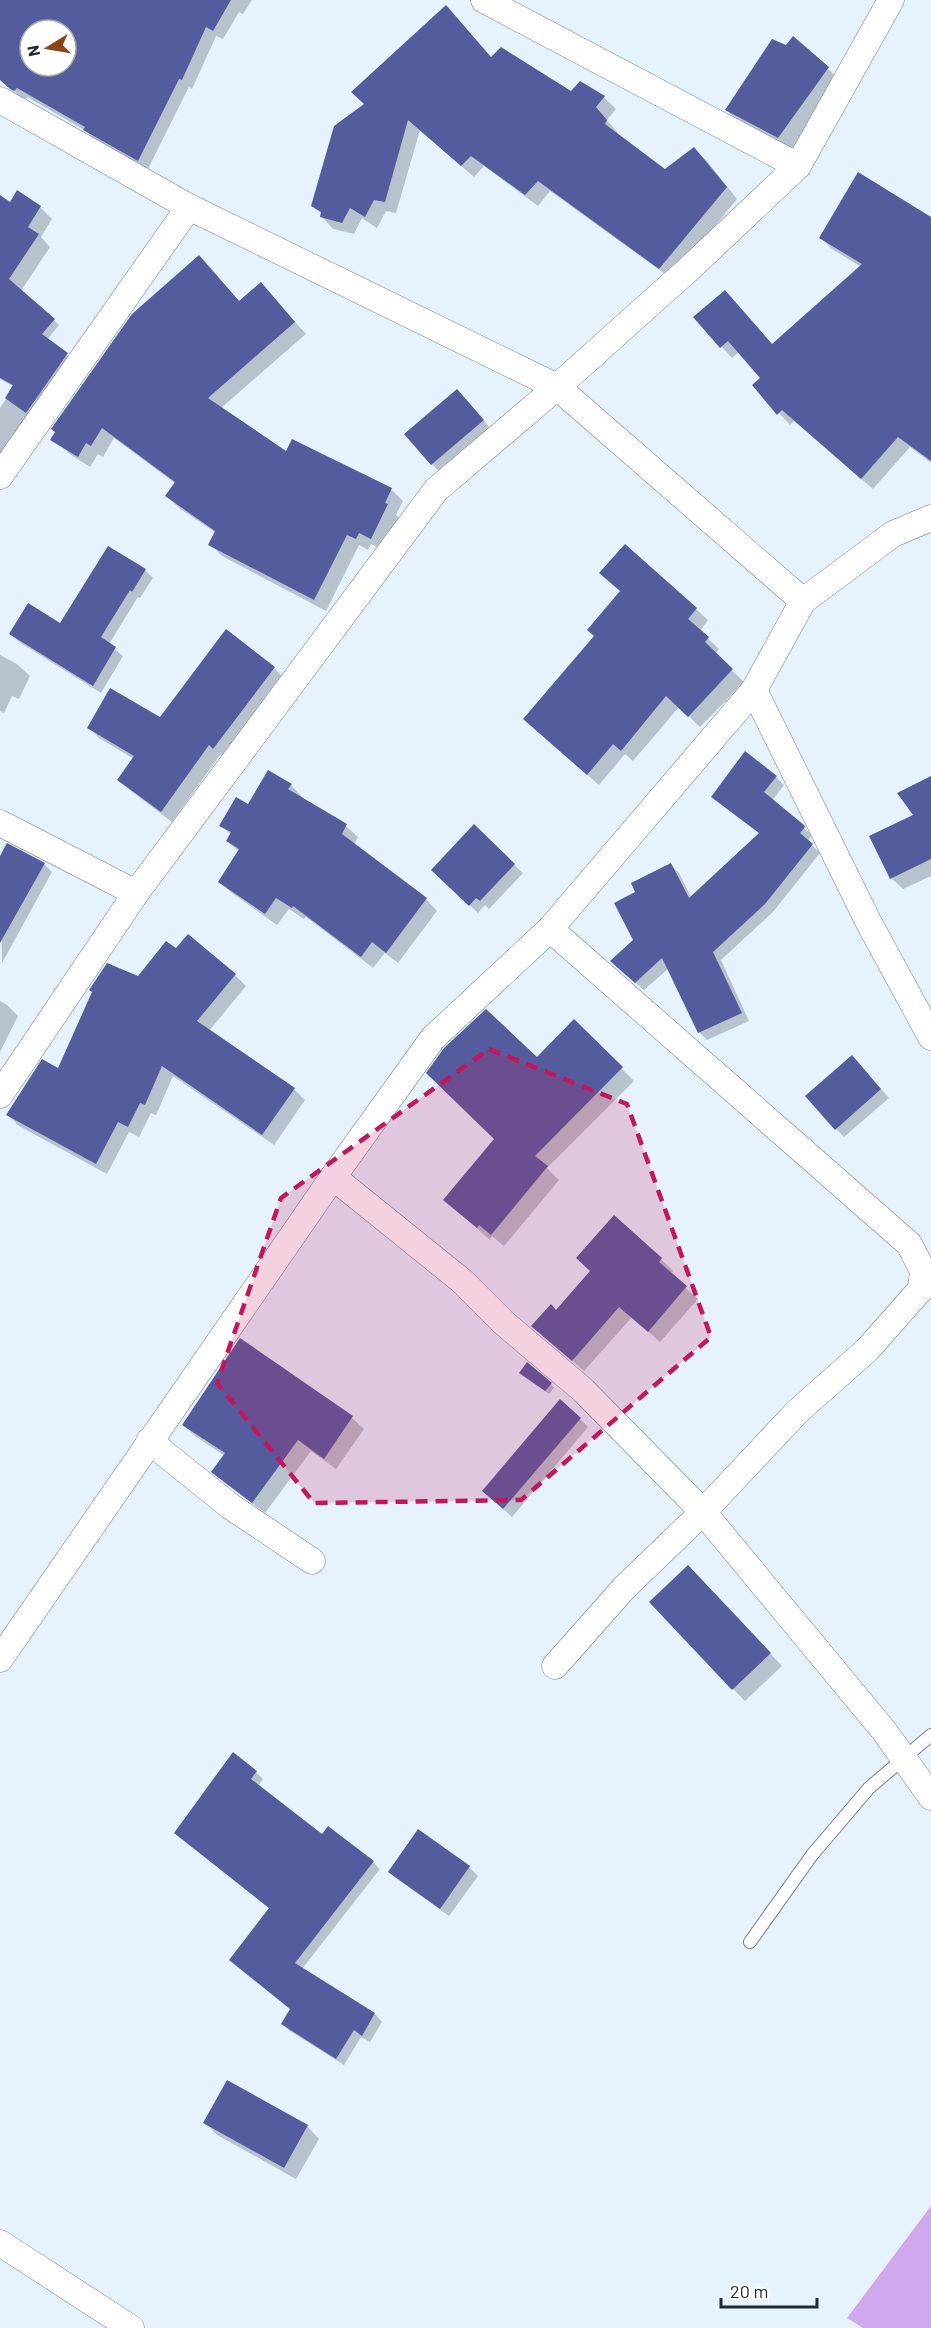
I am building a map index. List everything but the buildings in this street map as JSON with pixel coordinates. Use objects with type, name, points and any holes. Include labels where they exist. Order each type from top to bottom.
[{"type":"street","points":[[484,0],[798,166]]},
{"type":"street","points":[[0,1095],[136,893],[436,490],[557,387],[690,268],[798,166],[891,0]]},
{"type":"street","points":[[0,100],[189,207],[557,387],[803,601]]},
{"type":"street","points":[[0,476],[189,207]]},
{"type":"street","points":[[0,1659],[333,1177],[433,1038],[550,929],[754,690],[803,601],[893,534],[931,519]]},
{"type":"street","points":[[754,690],[869,923],[931,1037]]},
{"type":"street","points":[[0,823],[136,893]]},
{"type":"street","points":[[550,929],[909,1244],[923,1271],[921,1289],[867,1350],[797,1412],[703,1512],[624,1588],[555,1666]]},
{"type":"street","points":[[333,1177],[462,1281],[504,1323],[583,1390],[703,1512],[905,1757],[931,1797]]},
{"type":"street","points":[[149,1441],[230,1506],[312,1561]]},
{"type":"street","points":[[0,2243],[131,2328]]},
{"type":"lane","points":[[750,1942],[819,1847],[869,1788],[931,1735]]},
{"type":"highlighted area","points":[[489,1049],[627,1104],[711,1337],[521,1500],[314,1503],[217,1383],[281,1198]]},
{"type":"shaded area","points":[[931,2206],[931,2328],[863,2328],[847,2318]]}]
